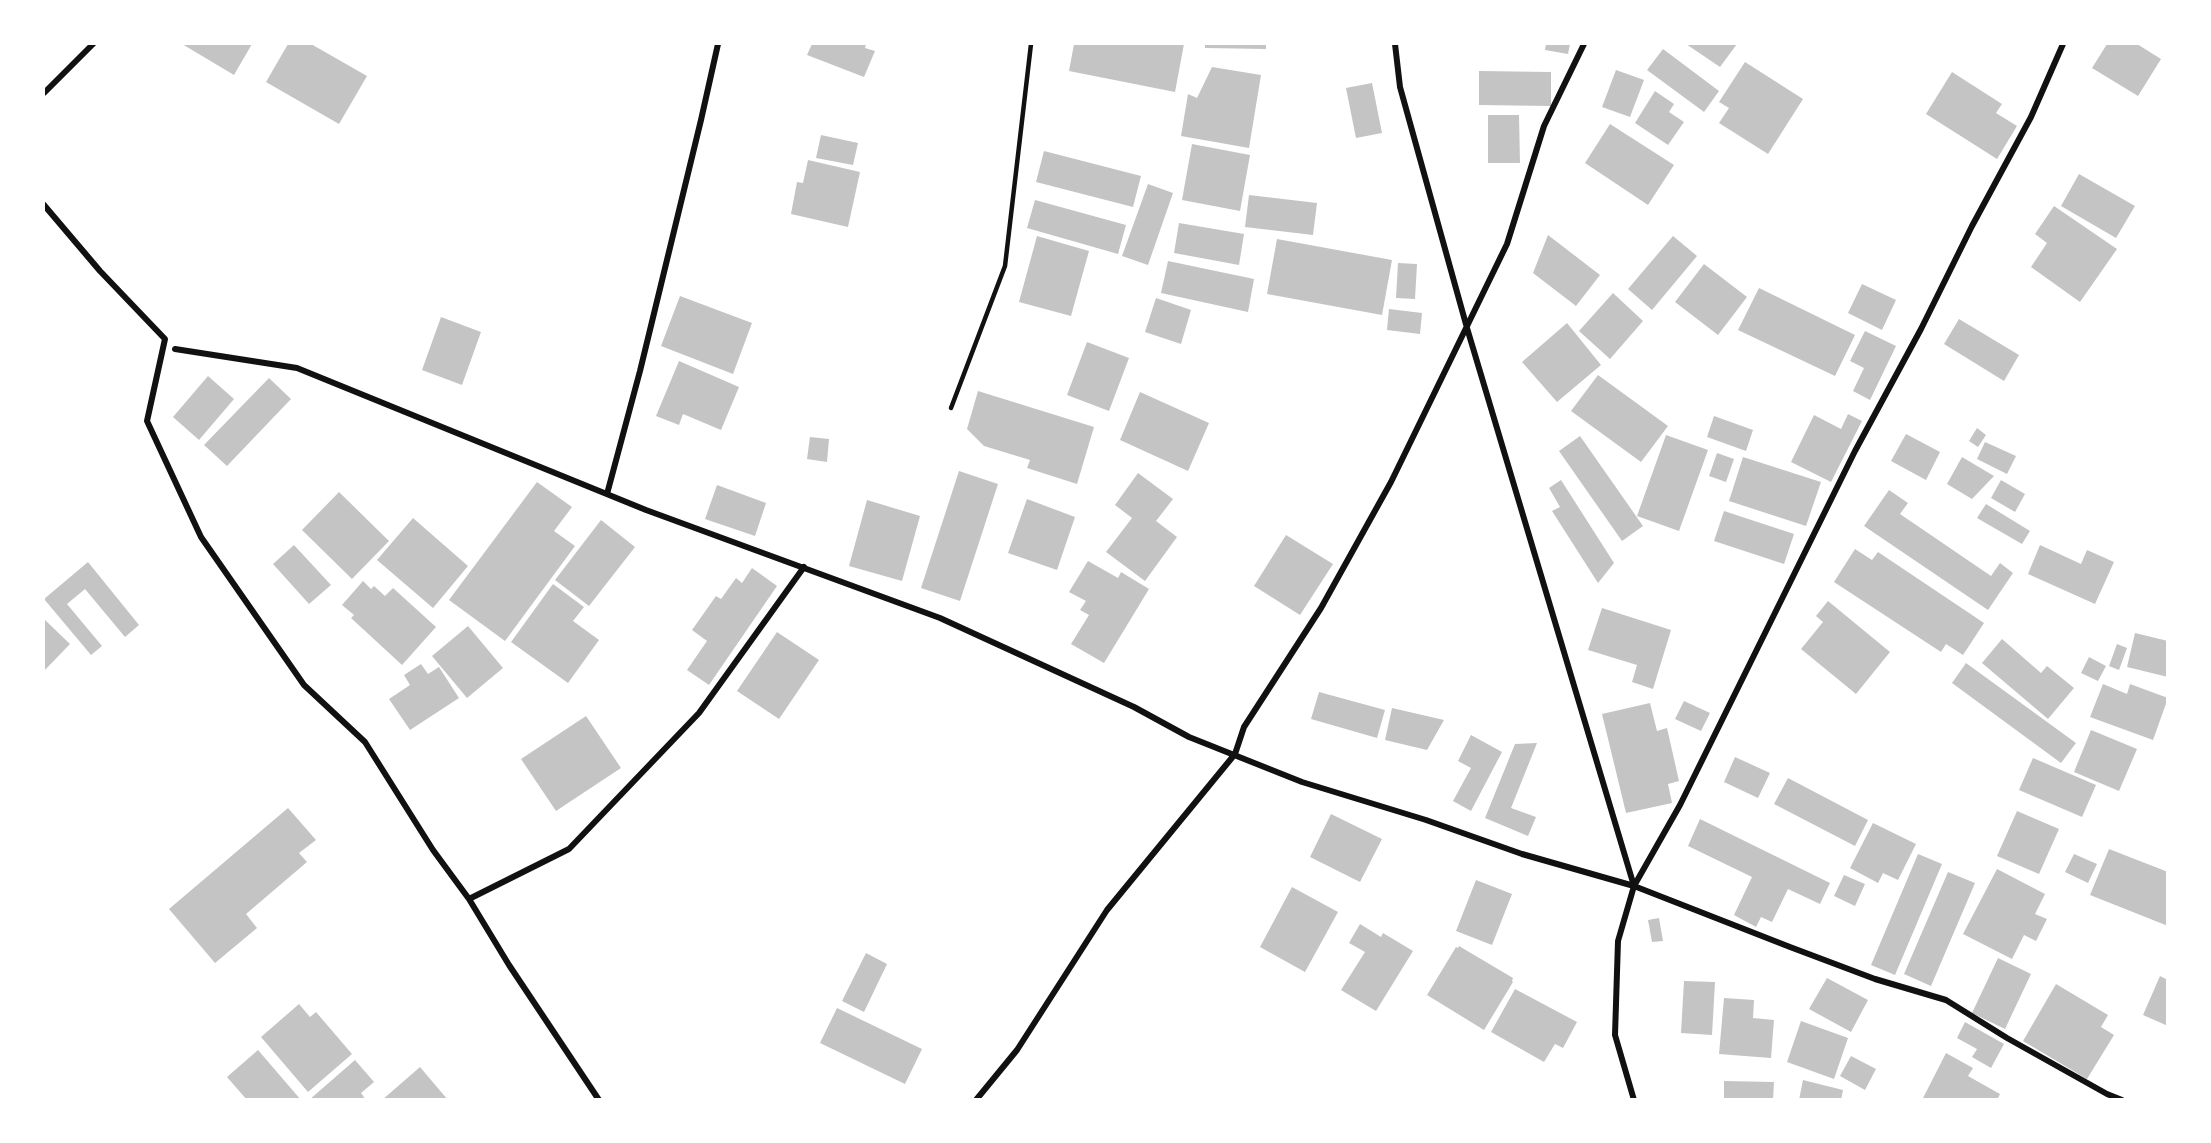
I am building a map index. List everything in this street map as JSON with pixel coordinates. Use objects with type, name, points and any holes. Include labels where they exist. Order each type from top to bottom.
[{"type":"street","points":[[44,93],[93,44]]},
{"type":"street","points":[[607,494],[643,360],[718,44]]},
{"type":"street","points":[[1395,44],[1400,87],[1467,328],[1634,886]]},
{"type":"street","points":[[976,1100],[1017,1050],[1107,910],[1235,754],[1244,727],[1321,608],[1391,482],[1507,244],[1544,126],[1584,44]]},
{"type":"street","points":[[1634,1100],[1615,1035],[1618,941],[1634,886],[1680,804],[1855,452],[2031,117],[2063,44]]},
{"type":"street","points":[[44,206],[100,271],[165,339],[147,421],[201,537],[304,685],[365,742],[433,850],[469,899],[509,966],[599,1100]]},
{"type":"street","points":[[175,349],[297,368],[607,494],[939,618],[1134,707],[1189,737],[1302,782],[1426,820],[1522,854],[1634,886],[1790,948],[1875,979],[1946,1000],[2007,1038],[2107,1094],[2122,1100]]},
{"type":"street","points":[[469,899],[568,849],[699,714],[804,567]]},
{"type":"lane","points":[[951,408],[1005,266],[1031,44]]},
{"type":"building","points":[[182,44],[252,44],[234,75]]},
{"type":"building","points":[[288,44],[311,44],[367,76],[339,124],[266,82]]},
{"type":"building","points":[[812,44],[866,44],[865,48],[875,51],[864,77],[807,55]]},
{"type":"building","points":[[1074,44],[1184,44],[1175,92],[1069,71]]},
{"type":"building","points":[[1205,44],[1266,44],[1266,49],[1205,48]]},
{"type":"building","points":[[1546,44],[1570,44],[1568,54],[1545,50]]},
{"type":"building","points":[[1686,44],[1737,44],[1720,67]]},
{"type":"building","points":[[2107,44],[2137,44],[2161,59],[2138,96],[2092,68]]},
{"type":"building","points":[[1663,49],[1719,91],[1704,112],[1647,70]]},
{"type":"building","points":[[1745,62],[1803,99],[1768,154],[1719,123],[1729,108],[1719,102]]},
{"type":"building","points":[[1212,67],[1261,75],[1249,148],[1181,136],[1188,94],[1197,98]]},
{"type":"building","points":[[1616,70],[1644,80],[1630,117],[1602,107]]},
{"type":"building","points":[[1479,71],[1551,72],[1551,106],[1479,105]]},
{"type":"building","points":[[1952,72],[2002,104],[1996,113],[2017,126],[1997,159],[1926,114]]},
{"type":"building","points":[[1372,83],[1382,133],[1356,138],[1346,88]]},
{"type":"building","points":[[1655,91],[1674,104],[1669,112],[1684,122],[1668,145],[1635,123]]},
{"type":"building","points":[[1488,115],[1519,115],[1520,163],[1488,163]]},
{"type":"building","points":[[1610,124],[1674,165],[1648,205],[1585,163]]},
{"type":"building","points":[[821,135],[858,143],[853,165],[816,158]]},
{"type":"building","points":[[1192,144],[1250,155],[1240,211],[1182,200]]},
{"type":"building","points":[[1044,151],[1141,176],[1133,207],[1036,182]]},
{"type":"building","points":[[808,160],[860,172],[848,227],[791,214],[797,182],[803,183]]},
{"type":"building","points":[[2079,174],[2135,206],[2116,238],[2061,206]]},
{"type":"building","points":[[1148,184],[1173,193],[1148,265],[1122,256]]},
{"type":"building","points":[[1249,195],[1317,203],[1313,235],[1245,227]]},
{"type":"building","points":[[1035,200],[1126,225],[1118,254],[1027,228]]},
{"type":"building","points":[[2054,206],[2117,249],[2080,302],[2031,267],[2047,243],[2035,234]]},
{"type":"building","points":[[1179,223],[1244,234],[1239,265],[1174,253]]},
{"type":"building","points":[[1548,235],[1600,275],[1576,306],[1533,273]]},
{"type":"building","points":[[1037,236],[1089,251],[1071,316],[1019,302]]},
{"type":"building","points":[[1673,236],[1697,256],[1652,310],[1628,289]]},
{"type":"building","points":[[1277,239],[1392,260],[1382,315],[1267,294]]},
{"type":"building","points":[[1168,261],[1254,279],[1248,312],[1161,293]]},
{"type":"building","points":[[1398,263],[1417,264],[1415,299],[1396,298]]},
{"type":"building","points":[[1704,264],[1747,297],[1718,335],[1675,302]]},
{"type":"building","points":[[1862,284],[1896,300],[1882,330],[1848,313]]},
{"type":"building","points":[[1759,288],[1855,335],[1835,376],[1738,330]]},
{"type":"building","points":[[1613,293],[1643,321],[1610,359],[1579,331]]},
{"type":"building","points":[[680,296],[752,323],[733,374],[661,346]]},
{"type":"building","points":[[1156,298],[1191,310],[1181,344],[1145,332]]},
{"type":"building","points":[[1389,309],[1422,313],[1420,334],[1387,330]]},
{"type":"building","points":[[441,317],[481,332],[462,385],[422,370]]},
{"type":"building","points":[[1959,319],[2019,355],[2004,381],[1944,344]]},
{"type":"building","points":[[1567,323],[1601,365],[1557,402],[1522,362]]},
{"type":"building","points":[[1865,331],[1896,346],[1870,400],[1853,391],[1864,368],[1850,361]]},
{"type":"building","points":[[1087,342],[1129,358],[1109,411],[1067,395]]},
{"type":"building","points":[[679,361],[739,387],[721,430],[683,414],[679,425],[656,416]]},
{"type":"building","points":[[1598,375],[1668,426],[1641,462],[1571,411]]},
{"type":"building","points":[[208,376],[234,399],[199,440],[173,417]]},
{"type":"building","points":[[269,378],[291,399],[227,466],[204,445]]},
{"type":"building","points":[[978,391],[1094,427],[1077,484],[1027,468],[1030,460],[984,446],[967,429]]},
{"type":"building","points":[[1140,392],[1209,423],[1188,471],[1120,440]]},
{"type":"building","points":[[1848,414],[1862,421],[1831,482],[1791,462],[1814,415],[1841,429]]},
{"type":"building","points":[[1714,416],[1753,430],[1746,451],[1707,437]]},
{"type":"building","points":[[1977,428],[1986,435],[1978,447],[1969,441]]},
{"type":"building","points":[[1906,434],[1940,452],[1926,480],[1891,461]]},
{"type":"building","points":[[1666,435],[1708,450],[1679,531],[1637,516]]},
{"type":"building","points":[[1580,436],[1643,526],[1622,541],[1559,451]]},
{"type":"building","points":[[810,437],[829,439],[827,462],[807,459]]},
{"type":"building","points":[[1985,442],[2016,456],[2007,474],[1977,459]]},
{"type":"building","points":[[1717,453],[1734,459],[1726,482],[1709,476]]},
{"type":"building","points":[[1743,457],[1821,482],[1806,526],[1729,501]]},
{"type":"building","points":[[1962,457],[1994,476],[1972,499],[1947,484]]},
{"type":"building","points":[[959,471],[998,484],[960,601],[921,588]]},
{"type":"building","points":[[1138,473],[1173,499],[1156,521],[1177,537],[1145,581],[1106,552],[1132,518],[1115,505]]},
{"type":"building","points":[[1561,480],[1614,563],[1598,583],[1552,511],[1560,507],[1549,488]]},
{"type":"building","points":[[2001,480],[2025,494],[2015,512],[1991,498]]},
{"type":"building","points":[[537,482],[572,507],[554,531],[575,546],[505,641],[449,600]]},
{"type":"building","points":[[717,485],[766,503],[755,536],[705,519]]},
{"type":"building","points":[[1889,490],[1908,503],[1900,514],[1991,576],[2000,563],[2013,573],[1988,610],[1864,526]]},
{"type":"building","points":[[339,492],[389,541],[352,579],[302,530]]},
{"type":"building","points":[[1027,499],[1075,517],[1057,570],[1008,553]]},
{"type":"building","points":[[867,500],[920,516],[902,581],[849,566]]},
{"type":"building","points":[[1986,504],[2030,531],[2022,544],[1977,518]]},
{"type":"building","points":[[1724,511],[1794,534],[1784,564],[1714,541]]},
{"type":"building","points":[[413,518],[468,566],[433,608],[377,560]]},
{"type":"building","points":[[601,520],[635,547],[589,606],[555,580]]},
{"type":"building","points":[[1286,535],[1333,564],[1300,615],[1254,586]]},
{"type":"building","points":[[294,545],[331,585],[309,604],[273,564]]},
{"type":"building","points":[[2040,545],[2081,564],[2087,550],[2114,562],[2095,604],[2028,574]]},
{"type":"building","points":[[1855,549],[1872,560],[1878,552],[1984,623],[1963,655],[1946,644],[1941,652],[1834,582]]},
{"type":"building","points":[[1088,561],[1118,578],[1121,572],[1149,589],[1104,663],[1071,644],[1089,615],[1080,610],[1086,601],[1069,592]]},
{"type":"building","points":[[88,562],[139,625],[125,637],[85,589],[67,604],[102,646],[91,655],[44,599]]},
{"type":"building","points":[[752,568],[777,586],[709,685],[687,670],[707,641],[692,630],[716,596],[721,599],[736,578],[742,583]]},
{"type":"building","points":[[363,581],[371,589],[374,586],[385,596],[393,588],[436,627],[402,665],[351,618],[354,615],[342,605]]},
{"type":"building","points":[[553,584],[584,607],[573,621],[599,640],[568,683],[511,642]]},
{"type":"building","points":[[1828,601],[1890,652],[1856,694],[1801,649],[1823,622],[1816,616]]},
{"type":"building","points":[[1602,608],[1671,630],[1653,689],[1632,682],[1637,665],[1588,650]]},
{"type":"building","points":[[44,619],[70,644],[44,671]]},
{"type":"building","points":[[468,626],[503,668],[467,698],[432,656]]},
{"type":"building","points":[[777,632],[819,660],[779,719],[737,691]]},
{"type":"building","points":[[2135,633],[2168,641],[2168,677],[2127,667]]},
{"type":"building","points":[[2002,639],[2041,673],[2047,666],[2074,688],[2048,719],[1982,663]]},
{"type":"building","points":[[2117,644],[2127,648],[2119,670],[2109,666]]},
{"type":"building","points":[[2089,657],[2106,666],[2098,681],[2081,673]]},
{"type":"building","points":[[1966,663],[2076,743],[2061,763],[1952,683]]},
{"type":"building","points":[[421,664],[428,674],[439,667],[459,698],[410,730],[389,699],[410,685],[404,675]]},
{"type":"building","points":[[2103,684],[2127,694],[2130,684],[2168,698],[2153,740],[2090,717]]},
{"type":"building","points":[[1319,692],[1385,710],[1377,738],[1311,719]]},
{"type":"building","points":[[1684,701],[1710,713],[1701,731],[1675,719]]},
{"type":"building","points":[[1650,703],[1657,731],[1667,728],[1679,781],[1668,784],[1672,803],[1626,813],[1602,714]]},
{"type":"building","points":[[1392,708],[1444,720],[1427,750],[1385,740]]},
{"type":"building","points":[[586,716],[621,768],[556,811],[521,759]]},
{"type":"building","points":[[2091,730],[2137,749],[2119,791],[2074,772]]},
{"type":"building","points":[[1471,735],[1502,752],[1471,811],[1453,801],[1471,768],[1458,761]]},
{"type":"building","points":[[1537,743],[1511,808],[1536,817],[1528,836],[1485,818],[1515,744]]},
{"type":"building","points":[[1735,757],[1770,773],[1758,798],[1724,782]]},
{"type":"building","points":[[2033,758],[2096,785],[2082,817],[2019,790]]},
{"type":"building","points":[[1788,778],[1868,820],[1855,846],[1774,804]]},
{"type":"building","points":[[288,808],[316,840],[299,853],[307,862],[246,914],[257,928],[215,963],[169,909]]},
{"type":"building","points":[[2017,811],[2059,829],[2039,874],[1997,856]]},
{"type":"building","points":[[1331,814],[1382,839],[1360,882],[1310,857]]},
{"type":"building","points":[[1700,819],[1830,883],[1820,904],[1788,889],[1772,922],[1761,917],[1756,927],[1734,915],[1752,877],[1688,846]]},
{"type":"building","points":[[1873,823],[1916,844],[1898,880],[1883,873],[1878,883],[1850,868]]},
{"type":"building","points":[[2109,849],[2168,872],[2168,926],[2090,895]]},
{"type":"building","points":[[1918,854],[1942,864],[1895,975],[1871,965]]},
{"type":"building","points":[[2074,854],[2097,864],[2088,883],[2065,872]]},
{"type":"building","points":[[1997,869],[2045,894],[2035,914],[2047,919],[2036,941],[2024,935],[2012,959],[1963,934]]},
{"type":"building","points":[[1948,872],[1975,883],[1931,986],[1904,974]]},
{"type":"building","points":[[1844,875],[1865,884],[1855,906],[1834,896]]},
{"type":"building","points":[[1476,880],[1512,894],[1492,945],[1456,931]]},
{"type":"building","points":[[1292,887],[1338,912],[1305,972],[1260,947]]},
{"type":"building","points":[[1659,918],[1663,941],[1652,942],[1648,920]]},
{"type":"building","points":[[1360,924],[1381,937],[1383,933],[1413,951],[1376,1011],[1341,990],[1365,952],[1349,943]]},
{"type":"building","points":[[1459,946],[1513,978],[1513,982],[1484,1030],[1427,995],[1456,947]]},
{"type":"building","points":[[866,953],[887,964],[864,1012],[842,1001]]},
{"type":"building","points":[[1998,958],[2031,974],[2005,1029],[1972,1013]]},
{"type":"building","points":[[2160,976],[2168,980],[2168,1026],[2143,1015]]},
{"type":"building","points":[[1827,978],[1868,1000],[1851,1032],[1809,1009]]},
{"type":"building","points":[[1684,981],[1715,982],[1712,1035],[1681,1033]]},
{"type":"building","points":[[2056,984],[2108,1015],[2101,1027],[2114,1035],[2087,1079],[2023,1041]]},
{"type":"building","points":[[1515,989],[1577,1022],[1563,1048],[1555,1044],[1544,1062],[1491,1032]]},
{"type":"building","points":[[1724,998],[1754,1000],[1753,1018],[1774,1020],[1771,1058],[1719,1054]]},
{"type":"building","points":[[299,1004],[310,1017],[316,1012],[352,1054],[308,1092],[261,1037]]},
{"type":"building","points":[[837,1008],[922,1049],[905,1084],[820,1043]]},
{"type":"building","points":[[1801,1021],[1848,1038],[1834,1079],[1787,1062]]},
{"type":"building","points":[[1965,1022],[2004,1044],[1991,1068],[1972,1057],[1977,1049],[1957,1038]]},
{"type":"building","points":[[258,1050],[301,1100],[247,1100],[227,1077]]},
{"type":"building","points":[[1946,1053],[1973,1068],[1968,1076],[2000,1094],[1997,1100],[1922,1100]]},
{"type":"building","points":[[1851,1056],[1876,1069],[1865,1090],[1840,1076]]},
{"type":"building","points":[[355,1060],[374,1082],[361,1093],[366,1100],[309,1100]]},
{"type":"building","points":[[420,1067],[448,1100],[382,1100]]},
{"type":"building","points":[[1803,1080],[1843,1090],[1841,1100],[1799,1100]]},
{"type":"building","points":[[1724,1081],[1774,1082],[1773,1100],[1724,1100]]}]
